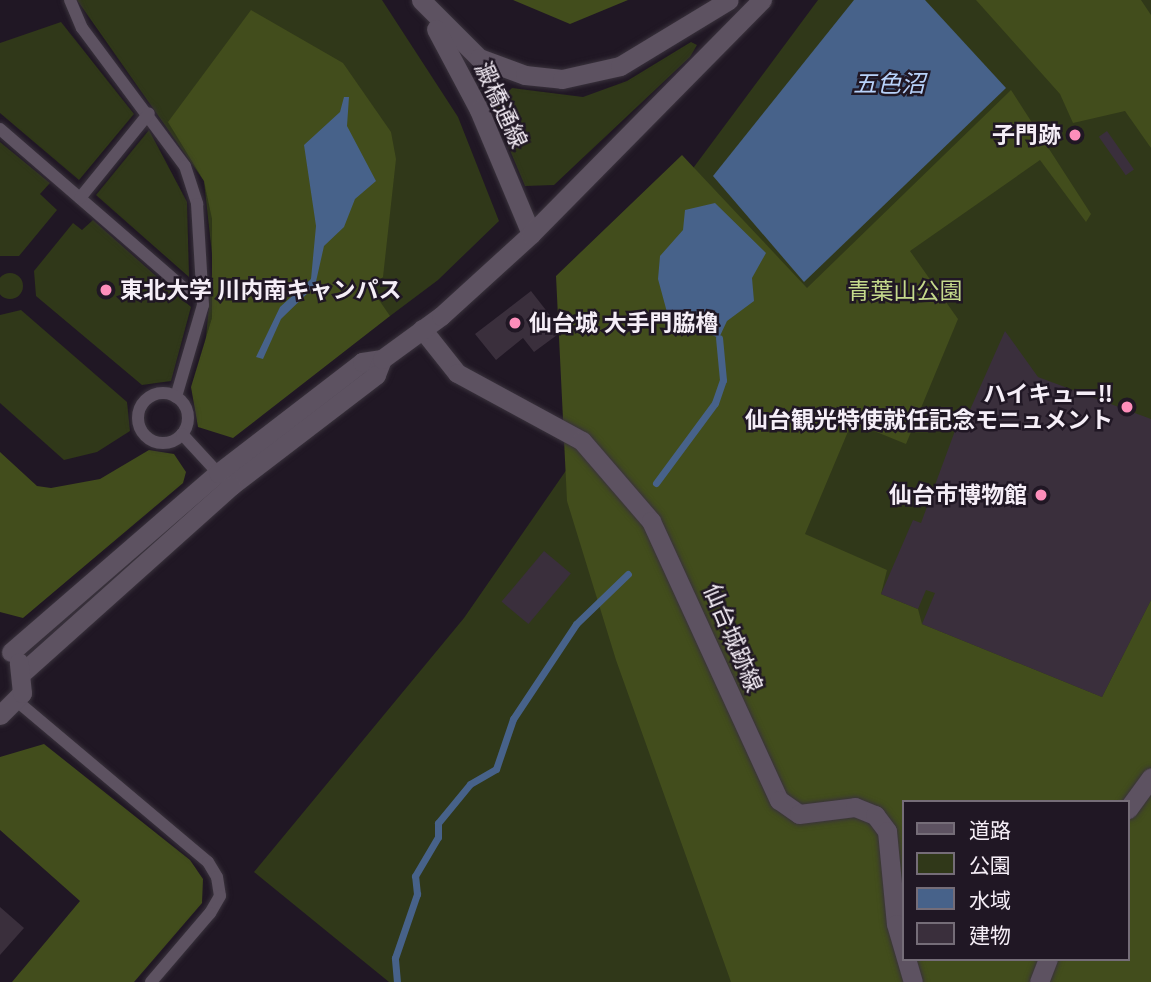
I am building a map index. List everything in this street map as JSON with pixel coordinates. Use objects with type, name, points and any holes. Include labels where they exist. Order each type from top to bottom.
[{"type":"street","points":[[421,0],[479,58],[525,75],[562,79],[620,66],[729,0]]},
{"type":"street","name":"澱橋通線","points":[[421,0],[479,110],[531,234]]},
{"type":"street","points":[[23,672],[5,649],[218,473],[362,362],[382,359],[422,329],[531,234],[762,0]]},
{"type":"street","name":"仙台城跡線","points":[[422,329],[457,373],[582,441],[651,521],[779,800],[799,814],[855,807],[875,815],[887,831],[896,924],[902,943]]},
{"type":"street","points":[[0,715],[18,702],[23,672],[231,486],[376,375],[382,359]]},
{"type":"street","points":[[1130,805],[1151,777]]},
{"type":"street","name":"仙台城跡線","points":[[907,961],[914,982]]},
{"type":"street","points":[[1039,982],[1047,961]]},
{"type":"lane","points":[[70,0],[82,27],[149,113],[185,166],[204,247],[196,343],[176,397]]},
{"type":"lane","points":[[80,198],[149,113]]},
{"type":"lane","points":[[0,129],[186,290]]},
{"type":"lane","points":[[176,397],[148,397],[138,424],[161,443],[182,434]]},
{"type":"lane","points":[[176,397],[186,410],[182,434]]},
{"type":"lane","points":[[182,434],[218,473]]},
{"type":"lane","points":[[18,702],[208,862],[217,877],[220,896],[210,913],[151,982]]},
{"type":"green space","points":[[77,0],[382,0],[458,117],[499,221],[438,280],[390,316],[204,358],[213,263],[204,181]]},
{"type":"green space","points":[[513,0],[628,0],[570,24]]},
{"type":"green space","name":"青葉山公園","points":[[818,0],[1151,0],[1151,982],[1130,961],[1130,800],[903,800],[662,210]]},
{"type":"green space","points":[[976,0],[1141,0],[1151,15],[1151,148],[1125,111],[1073,123],[1060,94]]},
{"type":"green space","points":[[251,10],[343,63],[391,132],[396,159],[383,277],[370,287],[390,316],[233,438],[198,427],[191,387],[212,318],[212,219],[204,181],[168,122]]},
{"type":"green space","points":[[61,22],[134,114],[79,180],[0,113],[0,43]]},
{"type":"green space","points":[[691,42],[697,45],[690,57],[554,185],[525,186],[492,108],[512,88],[583,97],[627,81]]},
{"type":"green space","points":[[1011,90],[1091,214],[1086,222],[1040,160],[910,251],[958,319],[906,444],[852,422],[805,534],[887,570],[881,594],[918,609],[922,624],[1102,697],[1151,600],[1151,982],[731,982],[616,660],[567,501],[556,276],[682,155],[807,288]]},
{"type":"green space","points":[[149,130],[187,202],[189,277],[96,195]]},
{"type":"green space","points":[[0,142],[50,183],[40,194],[57,210],[19,256],[0,256]]},
{"type":"green space","points":[[93,220],[191,307],[171,381],[142,385],[36,296],[34,271],[73,223],[82,230]]},
{"type":"green space","points":[[5,274],[15,274],[22,281],[22,291],[15,298],[5,298],[-1,292],[-1,280]]},
{"type":"green space","points":[[21,310],[127,402],[130,431],[97,452],[64,460],[0,403],[0,315]]},
{"type":"green space","points":[[149,450],[174,454],[186,472],[183,483],[23,618],[0,612],[0,452],[37,486],[51,488],[100,479]]},
{"type":"green space","points":[[576,456],[809,982],[389,982],[254,872],[464,618]]},
{"type":"green space","points":[[44,744],[190,860],[203,879],[202,903],[134,982],[12,982],[80,901],[0,830],[0,757]]},
{"type":"water","name":"五色沼","points":[[854,0],[925,0],[1006,88],[804,282],[713,176]]},
{"type":"water","points":[[344,97],[349,97],[347,126],[376,181],[355,199],[344,227],[324,246],[315,286],[281,319],[263,359],[256,357],[280,307],[311,279],[316,226],[304,145],[340,112]]},
{"type":"water","points":[[715,203],[766,253],[752,278],[754,301],[727,321],[719,338],[702,331],[690,309],[675,319],[668,316],[658,279],[660,256],[683,230],[685,210]]},
{"type":"building","points":[[1107,131],[1134,170],[1126,175],[1099,137]]},
{"type":"building","points":[[531,291],[556,323],[551,327],[557,335],[534,352],[523,338],[496,360],[475,334]]},
{"type":"building","name":"仙台市博物館","points":[[1005,331],[1038,377],[1151,419],[1151,600],[1102,697],[922,624],[935,593],[926,590],[918,609],[881,594],[913,520],[921,523],[963,409],[969,412]]},
{"type":"building","points":[[544,551],[571,573],[528,624],[502,602]]},
{"type":"building","points":[[0,907],[24,928],[0,955]]},
{"type":"waterway","points":[[656,483],[715,403],[723,380],[719,338]]},
{"type":"waterway","points":[[397,982],[395,958],[417,894],[415,876],[438,837],[438,823],[470,784],[496,769],[513,719],[576,624],[628,574]]},
{"type":"place","name":"子門跡","points":[[1075,135]]},
{"type":"place","name":"東北大学 川内南キャンパス","points":[[106,290]]},
{"type":"place","name":"仙台城 大手門脇櫓","points":[[515,323]]},
{"type":"place","name":"ハイキュー‼ 仙台観光特使就任記念モニュメント","points":[[1127,407]]},
{"type":"place","name":"仙台市博物館","points":[[1041,495]]}]
